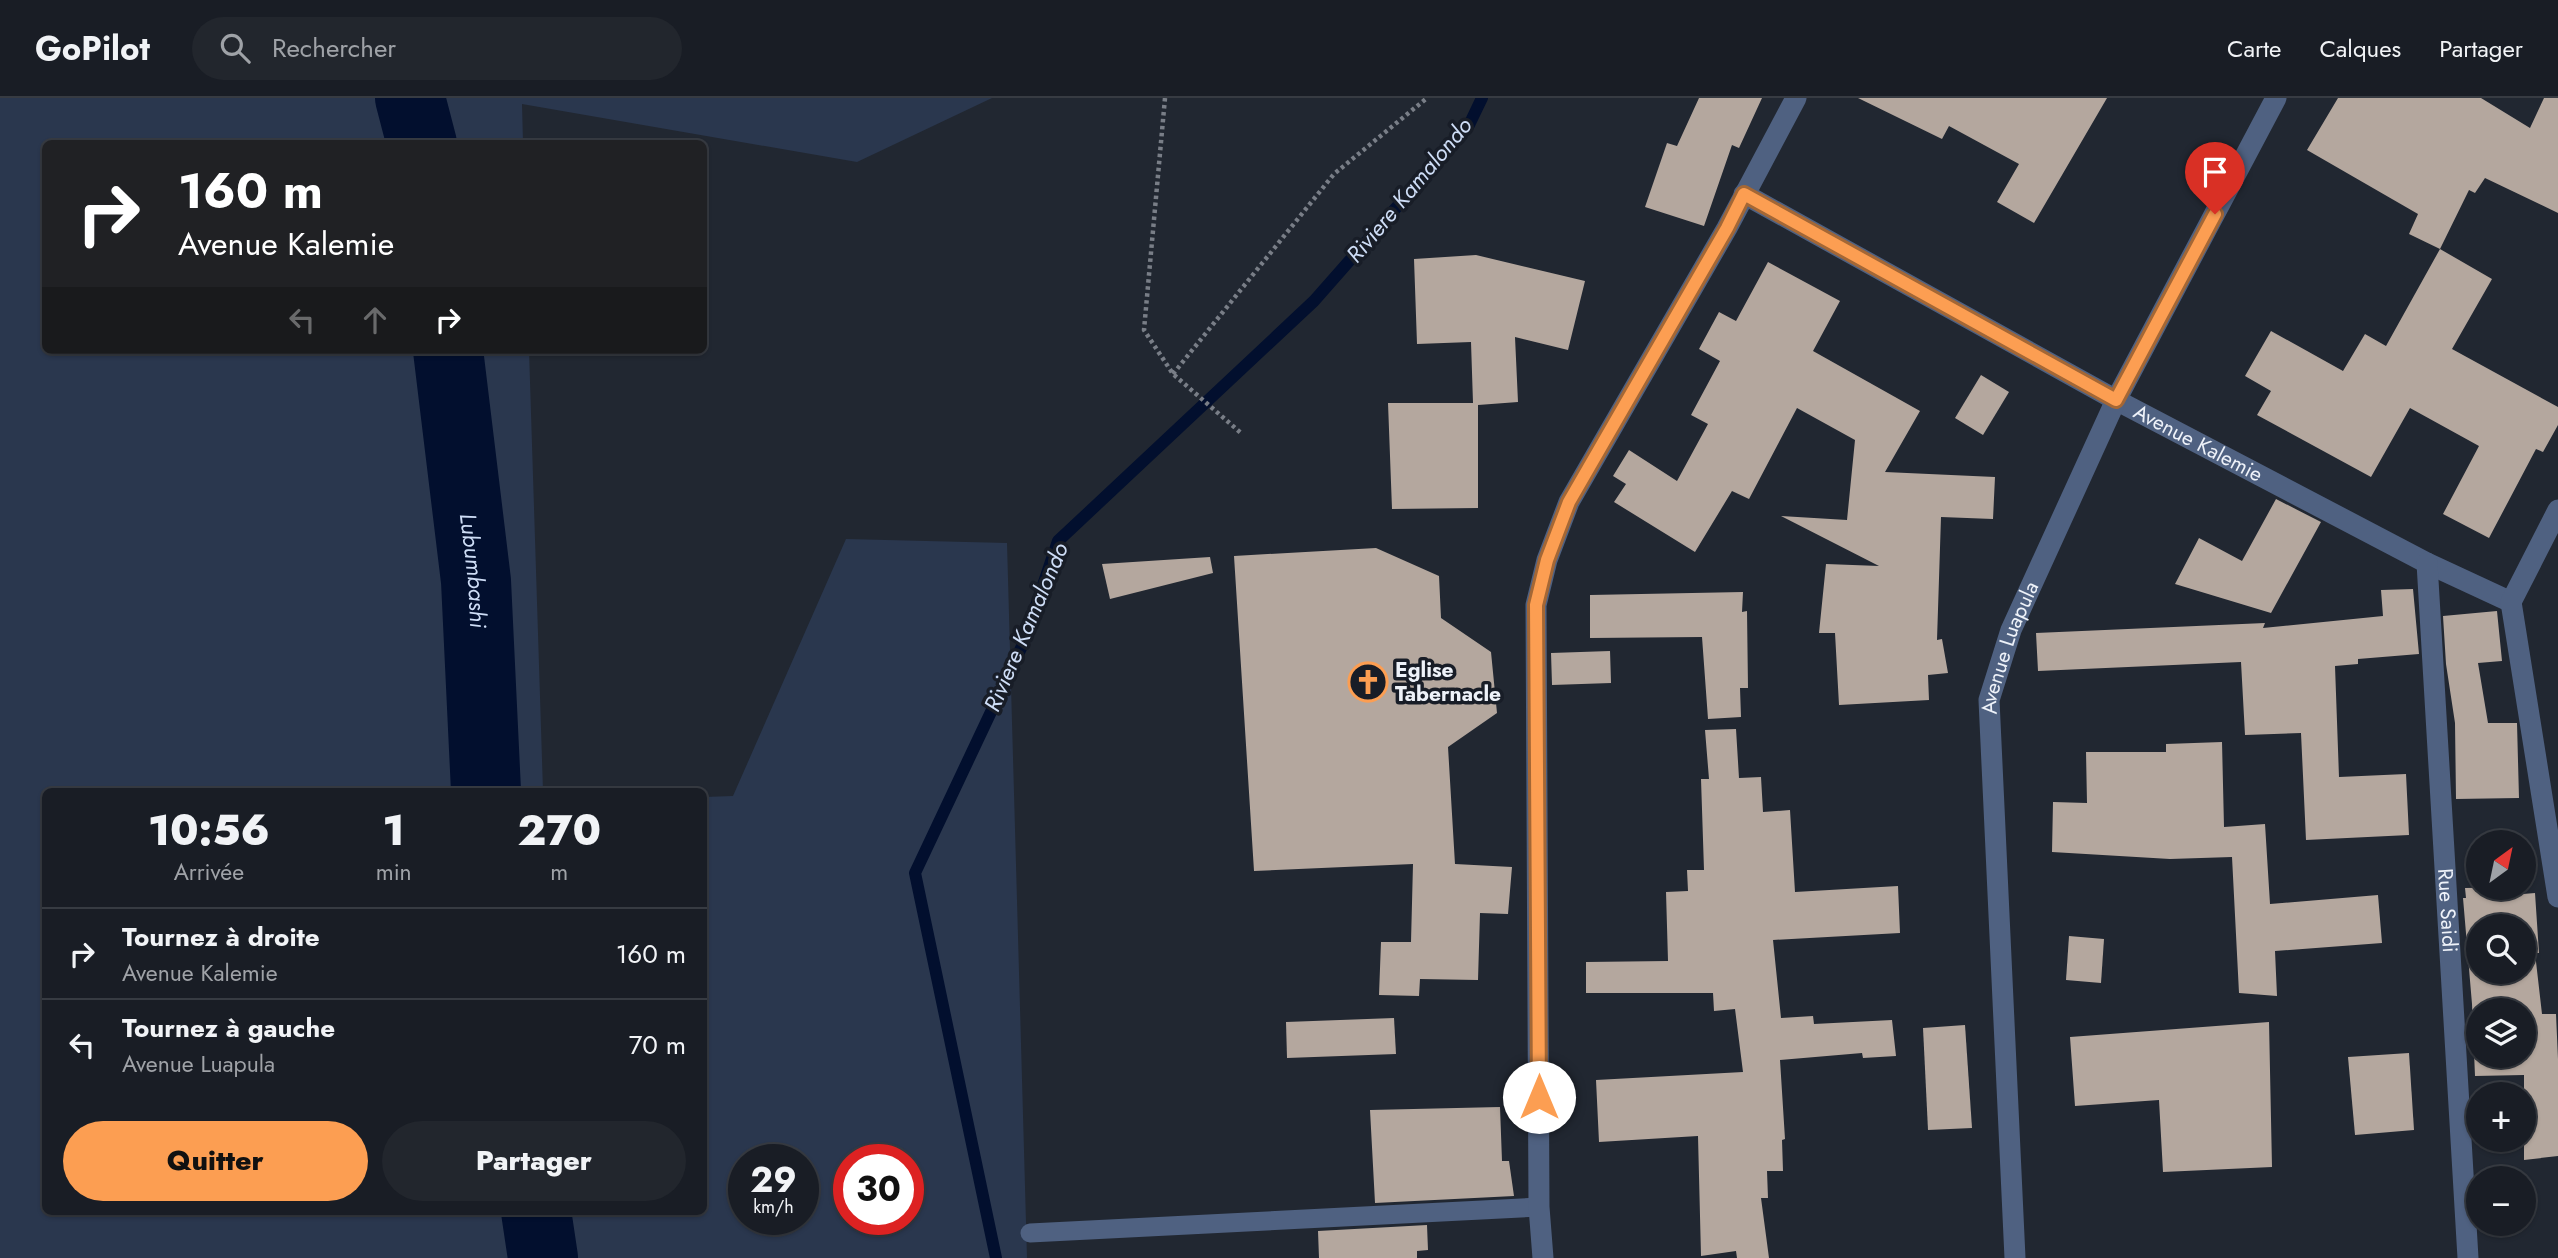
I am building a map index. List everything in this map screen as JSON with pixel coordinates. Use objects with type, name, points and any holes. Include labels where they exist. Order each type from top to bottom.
[{"type":"street","points":[[1542,1258],[1539,1208],[1536,605],[1547,560],[1569,502],[1727,228],[1796,98]]},
{"type":"street","name":"Avenue Luapula","points":[[2015,1258],[1989,700],[2011,629],[2116,400],[2276,98]]},
{"type":"street","name":"Avenue Kalemie","points":[[1744,194],[2116,400],[2427,563],[2511,602]]},
{"type":"street","points":[[2558,510],[2511,602],[2558,897]]},
{"type":"street","name":"Rue Saidi","points":[[2427,563],[2468,1258]]},
{"type":"lane","points":[[1030,1233],[1539,1208]]},
{"type":"path","points":[[1165,98],[1144,330],[1173,374],[1241,433]]},
{"type":"path","points":[[1173,374],[1334,174],[1427,98]]},
{"type":"shaded area","points":[[0,98],[992,98],[857,162],[522,104],[523,140],[42,140],[42,354],[529,354],[543,788],[42,788],[42,1215],[707,1215],[707,797],[733,796],[846,539],[1007,543],[1027,1258],[0,1258]]},
{"type":"building","points":[[1699,98],[1762,98],[1739,148],[1732,145],[1704,226],[1645,207],[1667,143],[1677,146]]},
{"type":"building","points":[[1858,98],[2107,98],[2034,223],[1997,202],[2019,164],[1949,126],[1942,139]]},
{"type":"building","points":[[2338,98],[2481,98],[2530,128],[2544,98],[2558,98],[2558,213],[2485,178],[2475,193],[2469,190],[2440,249],[2409,234],[2418,214],[2307,150]]},
{"type":"building","points":[[2440,249],[2492,279],[2452,349],[2558,407],[2558,425],[2543,452],[2536,449],[2489,538],[2443,514],[2479,446],[2410,408],[2371,477],[2257,415],[2271,391],[2245,376],[2271,331],[2343,371],[2365,334],[2386,346]]},
{"type":"building","points":[[1476,255],[1585,281],[1568,350],[1515,337],[1518,402],[1478,405],[1478,508],[1392,509],[1388,403],[1473,403],[1471,342],[1417,344],[1414,259]]},
{"type":"building","points":[[1768,262],[1840,301],[1813,351],[1920,411],[1885,472],[1995,477],[1993,519],[1941,517],[1937,640],[1942,639],[1948,673],[1928,675],[1929,700],[1839,705],[1835,633],[1819,633],[1826,564],[1879,566],[1781,516],[1847,520],[1855,440],[1797,408],[1749,499],[1732,491],[1695,552],[1614,502],[1626,484],[1613,476],[1629,450],[1677,481],[1708,424],[1691,415],[1720,361],[1699,349],[1719,312],[1736,321]]},
{"type":"building","points":[[1981,375],[2009,392],[1983,435],[1955,418]]},
{"type":"building","points":[[2276,499],[2321,522],[2271,613],[2175,584],[2199,538],[2242,561]]},
{"type":"building","name":"Eglise Tabernacle","points":[[1376,548],[1439,576],[1441,618],[1491,652],[1497,713],[1448,747],[1455,864],[1512,867],[1508,914],[1480,913],[1478,980],[1420,979],[1419,996],[1379,995],[1381,942],[1411,942],[1413,864],[1254,871],[1234,556]]},
{"type":"building","points":[[1210,557],[1213,573],[1110,599],[1102,564]]},
{"type":"building","points":[[2413,589],[2419,654],[2358,659],[2358,664],[2335,666],[2339,777],[2406,774],[2409,835],[2306,840],[2301,733],[2245,735],[2241,662],[2038,671],[2036,633],[2265,623],[2263,628],[2383,616],[2381,590]]},
{"type":"building","points":[[1743,592],[1742,612],[1747,611],[1748,688],[1740,688],[1741,717],[1708,719],[1702,637],[1590,638],[1590,595]]},
{"type":"building","points":[[2497,611],[2502,661],[2478,663],[2488,723],[2517,723],[2519,798],[2456,799],[2455,723],[2446,664],[2443,616]]},
{"type":"building","points":[[1610,651],[1611,683],[1552,685],[1551,653]]},
{"type":"building","points":[[1736,729],[1739,778],[1761,777],[1763,812],[1790,810],[1795,892],[1898,886],[1900,933],[1773,940],[1781,1018],[1813,1016],[1814,1024],[1892,1020],[1896,1056],[1863,1058],[1862,1053],[1780,1060],[1785,1139],[1782,1140],[1783,1171],[1767,1171],[1768,1198],[1761,1198],[1769,1258],[1737,1258],[1736,1251],[1701,1256],[1698,1136],[1599,1142],[1596,1080],[1743,1072],[1735,1009],[1714,1011],[1713,993],[1586,993],[1586,962],[1668,961],[1666,892],[1688,891],[1687,870],[1704,870],[1701,779],[1709,779],[1705,730]]},
{"type":"building","points":[[2222,742],[2224,827],[2265,824],[2270,904],[2378,895],[2382,943],[2275,951],[2277,996],[2239,993],[2232,857],[2170,859],[2052,852],[2053,802],[2087,803],[2086,752],[2166,752],[2166,744]]},
{"type":"building","points":[[2463,898],[2535,900],[2539,953],[2536,953],[2536,914],[2466,914],[2466,933]]},
{"type":"building","points":[[2069,936],[2104,939],[2101,983],[2066,980]]},
{"type":"building","points":[[2536,962],[2542,1014],[2556,1014],[2558,1156],[2524,1160],[2524,1152],[2536,1152],[2536,1082],[2524,1082],[2524,1075],[2475,1076],[2475,1068],[2536,1068],[2536,998],[2471,998],[2470,984],[2536,984]]},
{"type":"building","points":[[1394,1018],[1396,1054],[1287,1058],[1286,1022]]},
{"type":"building","points":[[2269,1022],[2272,1167],[2163,1172],[2159,1100],[2075,1106],[2070,1037]]},
{"type":"building","points":[[1965,1025],[1972,1128],[1928,1130],[1923,1028]]},
{"type":"building","points":[[2409,1053],[2414,1130],[2355,1135],[2348,1057]]},
{"type":"building","points":[[1500,1107],[1502,1161],[1509,1161],[1514,1196],[1375,1203],[1370,1110]]},
{"type":"building","points":[[1427,1225],[1428,1250],[1417,1251],[1417,1258],[1319,1258],[1318,1231]]},
{"type":"waterway","name":"Lubumbashi","points":[[410,98],[421,140]]},
{"type":"waterway","name":"Riviere Kamalondo","points":[[996,1258],[915,873],[1023,644],[1058,541],[1314,301],[1469,125],[1482,98]]},
{"type":"waterway","name":"Lubumbashi","points":[[448,354],[476,581],[486,788]]},
{"type":"waterway","name":"Lubumbashi","points":[[537,1215],[543,1258]]},
{"type":"place","name":"Eglise Tabernacle","points":[[1368,682]]},
{"type":"route","points":[[1539,1097],[1536,605],[1547,560],[1569,502],[1744,194],[2116,400],[2215,214]]}]
